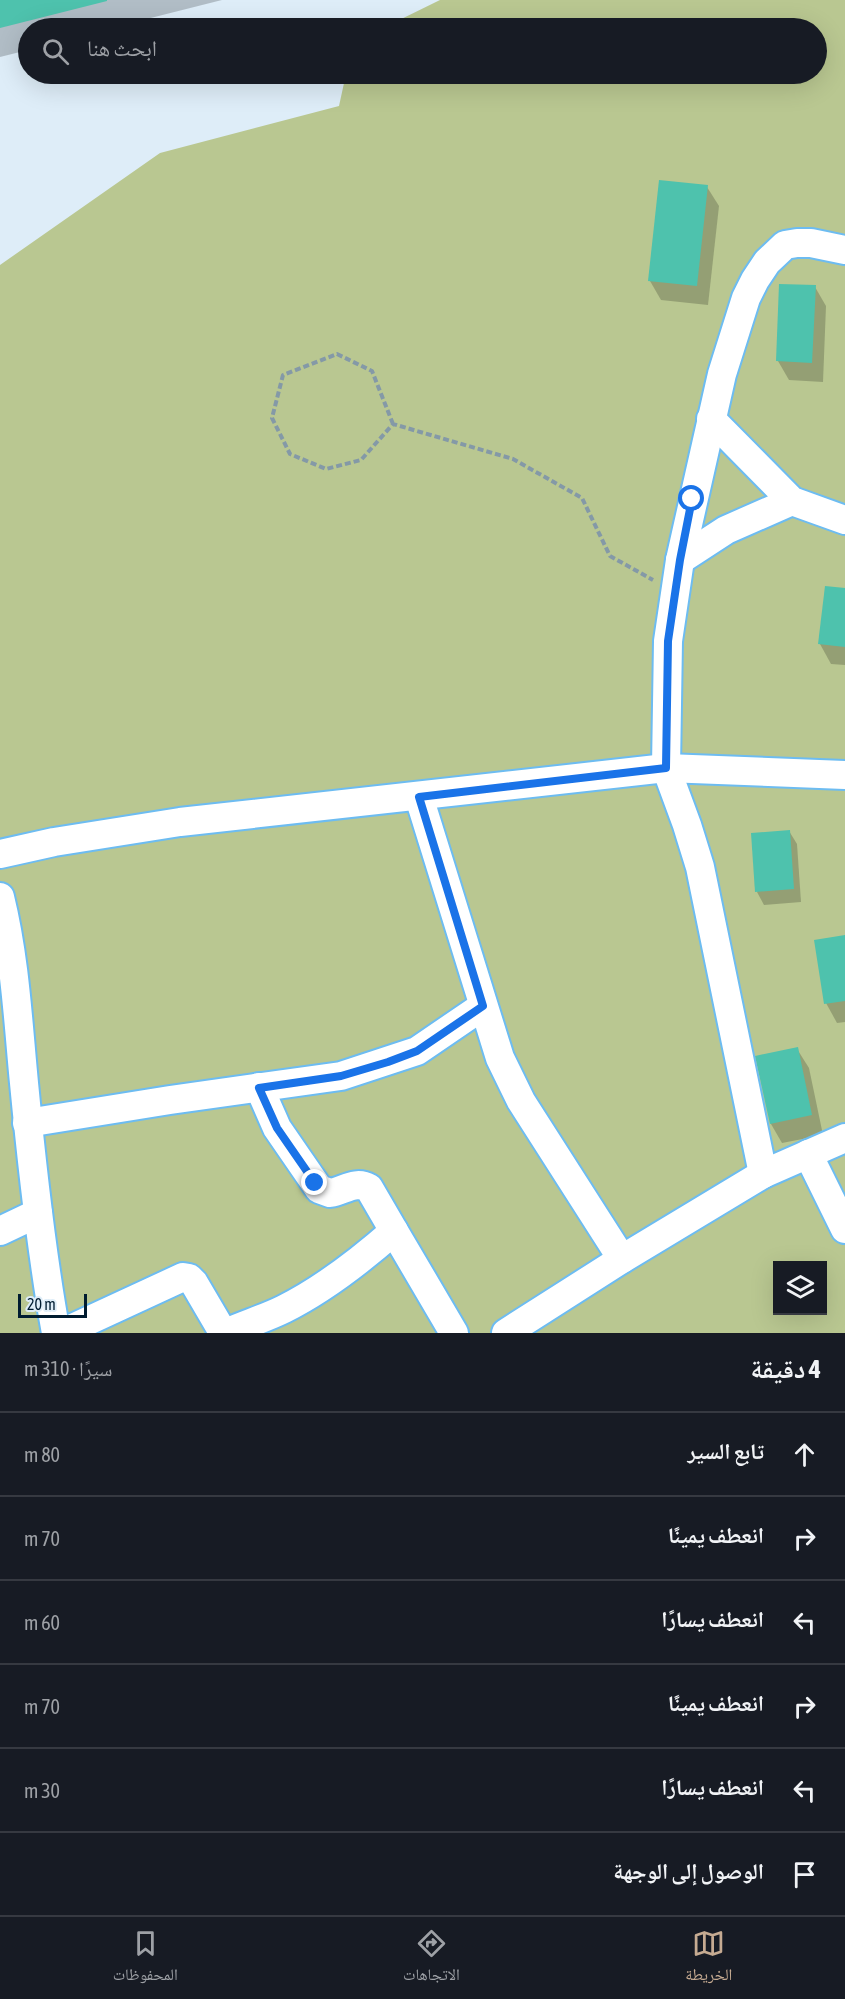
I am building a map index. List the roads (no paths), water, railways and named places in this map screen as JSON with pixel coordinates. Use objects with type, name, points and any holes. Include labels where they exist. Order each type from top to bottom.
[{"type":"street","points":[[763,1174],[700,867],[666,768],[668,641],[680,560],[711,419],[722,374],[754,280],[767,262],[785,245],[811,243],[845,250]]},
{"type":"street","points":[[711,419],[792,501],[845,520]]},
{"type":"street","points":[[680,560],[726,530],[792,501]]},
{"type":"street","points":[[0,854],[54,842],[180,822],[666,768],[845,775]]},
{"type":"street","points":[[419,797],[500,1058],[521,1101],[622,1259]]},
{"type":"street","points":[[0,897],[13,970],[27,1122],[56,1333]]},
{"type":"street","points":[[27,1122],[341,1076],[417,1051],[483,1006]]},
{"type":"street","points":[[259,1088],[277,1128],[320,1189],[330,1193],[354,1185],[364,1185],[369,1188],[454,1333]]},
{"type":"street","points":[[506,1333],[622,1259],[763,1174],[845,1138]]},
{"type":"street","points":[[808,1154],[845,1229]]},
{"type":"street","points":[[0,1232],[38,1213]]},
{"type":"street","points":[[62,1333],[183,1277],[189,1278],[194,1283],[221,1329],[228,1332],[284,1309],[369,1252],[394,1231]]}]
